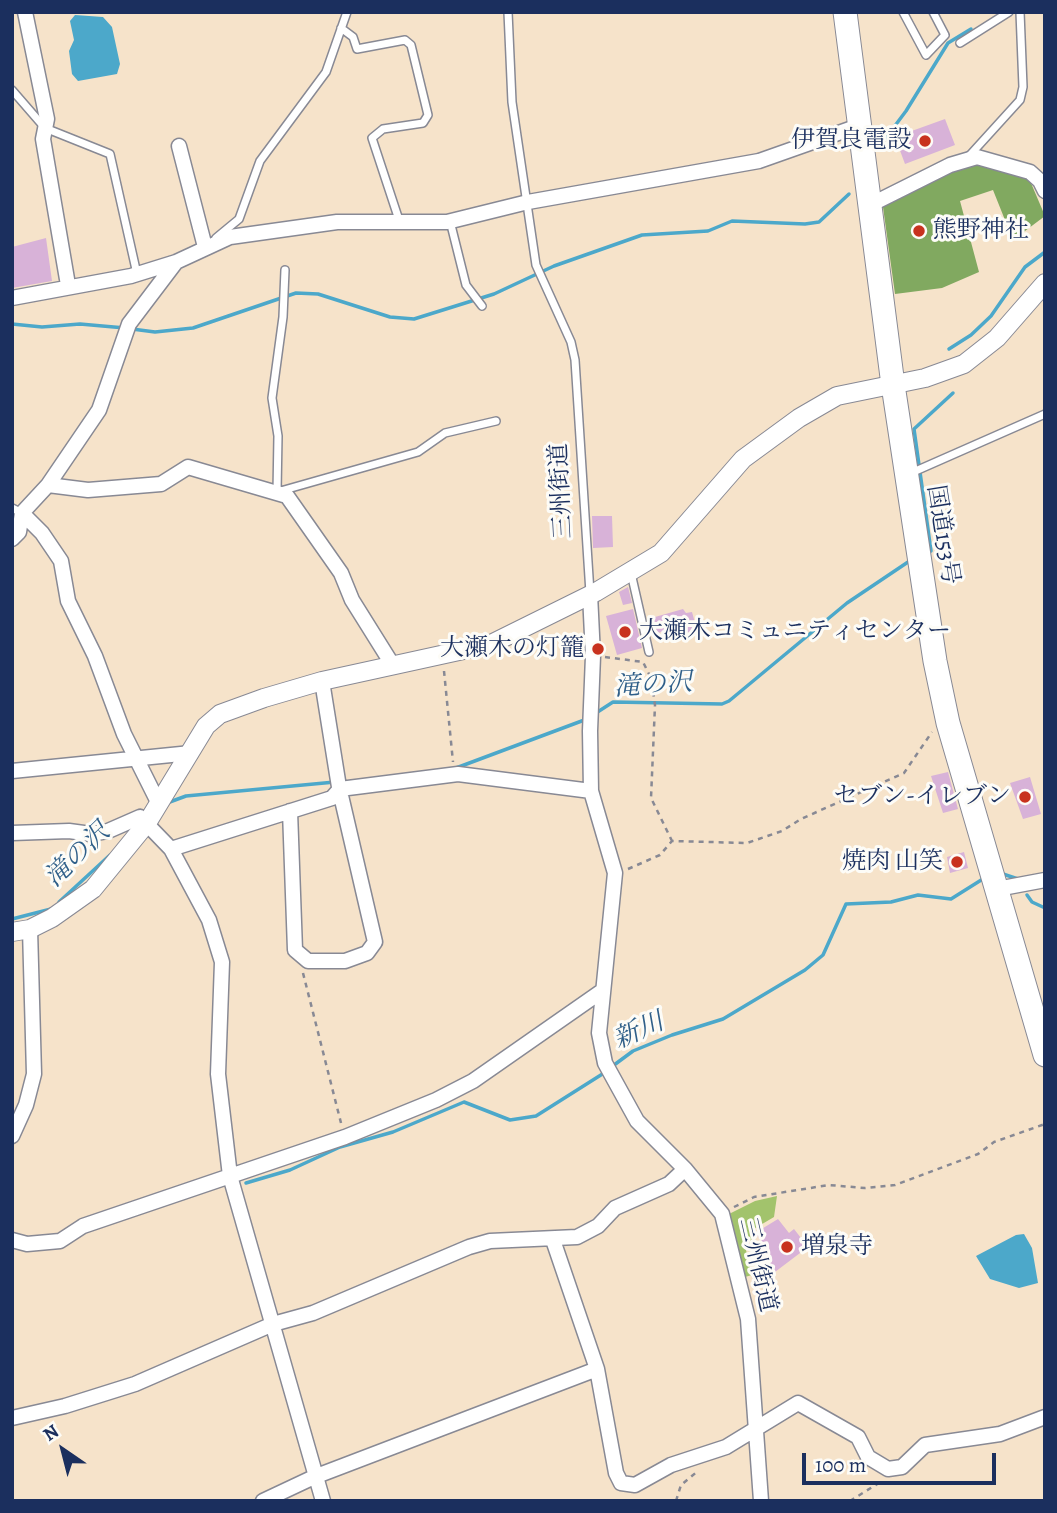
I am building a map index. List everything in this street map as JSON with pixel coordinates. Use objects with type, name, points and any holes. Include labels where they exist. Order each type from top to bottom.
[{"type":"highway","name":"国道153号","points":[[845,12],[872,204],[893,385],[916,471],[919,558],[935,661],[948,723],[1045,1055]]},
{"type":"street","points":[[25,12],[47,119],[43,139],[68,285]]},
{"type":"street","points":[[12,298],[68,285],[137,274],[176,262],[230,237],[337,222],[450,221],[528,202],[759,160],[861,125]]},
{"type":"street","points":[[179,146],[205,247]]},
{"type":"street","points":[[872,204],[950,165],[977,158],[1030,172],[1040,181],[1045,191]]},
{"type":"street","points":[[17,511],[48,485],[99,410],[120,356],[127,329],[176,262]]},
{"type":"street","points":[[12,1136],[26,1105],[34,1074],[21,931],[52,918],[93,889],[147,823],[206,726],[220,714],[322,681],[392,664],[443,657],[491,644],[631,573],[670,545],[743,459],[799,418],[836,396],[925,378],[964,364],[997,338],[1045,283]]},
{"type":"street","points":[[48,485],[88,490],[161,484],[188,467],[287,496],[341,573],[352,600],[392,664]]},
{"type":"street","points":[[12,539],[19,532],[17,511]]},
{"type":"street","points":[[17,511],[42,533],[61,561],[68,601],[95,656],[124,734],[159,804]]},
{"type":"street","name":"三州街道","points":[[590,594],[593,656],[591,791]]},
{"type":"street","points":[[290,811],[295,950],[308,961],[345,961],[367,954],[375,942],[339,783],[322,681]]},
{"type":"street","points":[[12,771],[191,753]]},
{"type":"street","points":[[12,1240],[27,1244],[60,1241],[83,1226],[345,1138],[473,1080],[602,990],[615,873],[591,791],[458,774],[339,783]]},
{"type":"street","points":[[171,849],[332,798],[339,783]]},
{"type":"street","points":[[12,833],[100,832],[140,817],[171,849],[209,920],[222,962],[218,1074],[230,1176],[323,1501]]},
{"type":"street","points":[[994,879],[1045,880]]},
{"type":"street","name":"三州街道","points":[[602,990],[599,1033],[605,1063],[637,1121],[685,1169],[722,1214],[748,1319],[761,1501]]},
{"type":"street","points":[[12,1418],[65,1406],[135,1384],[273,1324],[313,1313],[469,1247],[490,1241],[577,1237],[598,1226],[615,1208],[669,1184],[685,1169]]},
{"type":"street","points":[[553,1240],[597,1369],[616,1473],[621,1483],[635,1485],[671,1465],[726,1447],[798,1403],[859,1437],[868,1457],[888,1469],[902,1467],[925,1445],[1000,1434],[1045,1417]]},
{"type":"street","points":[[263,1501],[314,1477],[597,1369]]},
{"type":"lane","points":[[205,247],[239,219],[260,160],[327,72],[347,12]]},
{"type":"lane","points":[[508,12],[512,102],[528,202]]},
{"type":"lane","points":[[903,12],[926,55],[945,35],[933,12]]},
{"type":"lane","points":[[960,43],[1009,12]]},
{"type":"lane","points":[[965,161],[1020,100],[1023,87],[1020,12]]},
{"type":"lane","points":[[341,28],[353,37],[357,49],[405,40],[411,45],[428,115],[423,123],[383,129],[372,138],[400,223]]},
{"type":"lane","points":[[12,90],[45,128],[110,154],[137,274]]},
{"type":"lane","name":"三州街道","points":[[528,202],[537,268],[571,342],[575,360],[590,594]]},
{"type":"lane","points":[[450,221],[471,295],[481,304]]},
{"type":"lane","points":[[285,270],[272,398],[278,436],[277,492],[418,452],[444,433],[496,421]]},
{"type":"lane","points":[[916,471],[1045,414]]},
{"type":"lane","points":[[631,573],[649,652]]},
{"type":"path","points":[[593,656],[630,658],[643,662],[651,678],[655,705],[651,798],[672,841]]},
{"type":"path","points":[[443,657],[453,762]]},
{"type":"path","points":[[672,841],[747,843],[782,831],[801,819],[904,774],[923,740],[934,729],[948,723]]},
{"type":"path","points":[[615,873],[660,855],[672,841]]},
{"type":"path","points":[[308,961],[303,972],[345,1138]]},
{"type":"path","points":[[722,1214],[754,1197],[829,1185],[866,1188],[895,1185],[978,1154],[994,1142],[1045,1124]]},
{"type":"path","points":[[850,1501],[902,1467]]},
{"type":"path","points":[[676,1501],[681,1485],[699,1470]]},
{"type":"green space","points":[[977,162],[1028,176],[1045,216],[1013,240],[993,190],[960,201],[979,272],[942,288],[895,294],[883,207],[897,196]]},
{"type":"green space","points":[[777,1196],[774,1217],[752,1230],[753,1238],[745,1246],[752,1275],[745,1277],[727,1215],[755,1201]]},
{"type":"water","points":[[75,15],[103,17],[112,27],[120,64],[117,74],[78,81],[72,74],[69,51],[74,40],[70,21]]},
{"type":"water","points":[[1024,1234],[1032,1248],[1038,1283],[1019,1288],[990,1279],[976,1256],[1016,1235]]},
{"type":"building","name":"伊賀良電設","points":[[945,119],[955,145],[905,164],[895,137]]},
{"type":"building","points":[[46,238],[52,281],[12,288],[12,247]]},
{"type":"building","points":[[592,516],[612,516],[613,547],[593,548]]},
{"type":"building","points":[[628,587],[632,603],[623,605],[619,592]]},
{"type":"building","name":"大瀬木コミュニティセンター","points":[[633,609],[642,648],[617,655],[606,616]]},
{"type":"building","points":[[683,609],[686,613],[692,612],[697,630],[678,635],[675,628],[651,635],[648,619]]},
{"type":"building","points":[[948,772],[958,809],[943,813],[931,776]]},
{"type":"building","name":"セブン-イレブン","points":[[1030,777],[1041,814],[1023,819],[1010,783]]},
{"type":"building","name":"焼肉 山笑","points":[[964,852],[968,868],[950,873],[947,857]]},
{"type":"building","name":"増泉寺","points":[[778,1219],[789,1233],[794,1229],[808,1247],[771,1275],[756,1255],[766,1247],[755,1233]]},
{"type":"waterway","points":[[879,147],[906,111],[948,43],[971,29]]},
{"type":"waterway","points":[[132,329],[155,332],[193,328],[296,293],[318,294],[390,317],[414,319],[494,294],[554,266],[642,235],[708,231],[732,221],[805,224],[819,222],[849,194]]},
{"type":"waterway","name":"滝の沢","points":[[949,349],[971,335],[991,316],[1025,267],[1045,252]]},
{"type":"waterway","points":[[12,324],[42,327],[80,324],[125,328]]},
{"type":"waterway","name":"滝の沢","points":[[927,552],[931,551],[914,429],[953,393]]},
{"type":"waterway","name":"滝の沢","points":[[596,713],[613,702],[722,704],[729,701],[847,603],[911,560]]},
{"type":"waterway","name":"滝の沢","points":[[456,768],[587,719]]},
{"type":"waterway","name":"滝の沢","points":[[167,803],[186,796],[335,782]]},
{"type":"waterway","name":"滝の沢","points":[[59,902],[110,855]]},
{"type":"waterway","name":"新川","points":[[1000,873],[1018,879]]},
{"type":"waterway","name":"新川","points":[[610,1068],[633,1051],[723,1019],[805,970],[823,955],[846,904],[891,902],[918,895],[951,899],[986,877]]},
{"type":"waterway","name":"新川","points":[[1027,895],[1032,902],[1045,908]]},
{"type":"waterway","name":"滝の沢","points":[[12,919],[51,909]]},
{"type":"waterway","name":"新川","points":[[246,1183],[290,1170],[340,1147],[393,1132],[464,1102],[510,1120],[536,1116],[604,1073]]},
{"type":"place","name":"伊賀良電設","points":[[925,141]]},
{"type":"place","name":"熊野神社","points":[[919,231]]},
{"type":"place","name":"大瀬木コミュニティセンター","points":[[625,632]]},
{"type":"place","name":"大瀬木の灯籠","points":[[598,649]]},
{"type":"place","name":"セブン-イレブン","points":[[1025,797]]},
{"type":"place","name":"焼肉 山笑","points":[[957,862]]},
{"type":"place","name":"増泉寺","points":[[787,1247]]}]
